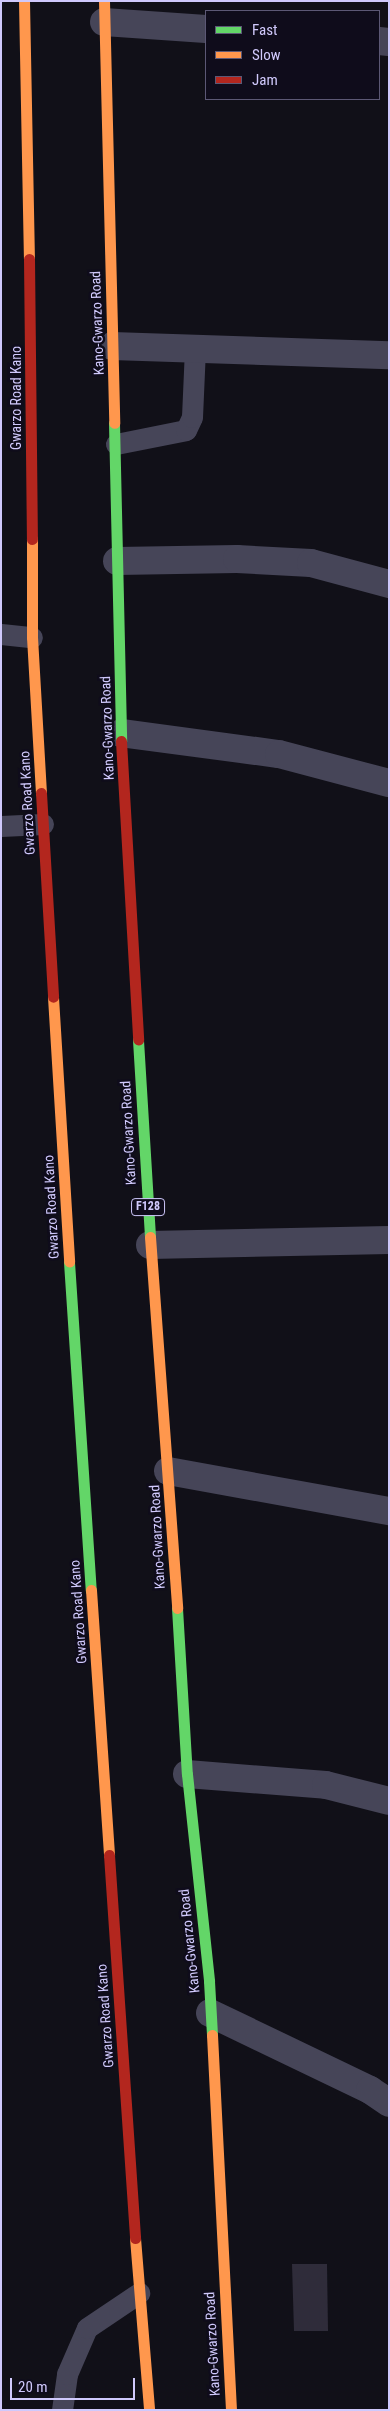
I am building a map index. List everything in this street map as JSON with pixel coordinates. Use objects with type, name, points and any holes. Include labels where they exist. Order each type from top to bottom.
[{"type":"main road","name":"Gwarzo Road Kano","points":[[24,1],[31,358],[32,637],[68,1247],[139,2293],[149,2410]]},
{"type":"main road","name":"Kano-Gwarzo Road","points":[[104,12],[116,444],[121,733],[150,1245],[168,1470],[187,1774],[209,1981],[231,2410]]},
{"type":"street","points":[[104,12],[205,29]]},
{"type":"street","points":[[112,346],[195,347],[389,355]]},
{"type":"street","points":[[117,561],[237,559],[311,563],[389,584]]},
{"type":"street","points":[[121,733],[279,754],[389,783]]},
{"type":"street","points":[[150,1245],[389,1240]]},
{"type":"street","points":[[168,1470],[389,1511]]},
{"type":"street","points":[[187,1774],[326,1785],[389,1801]]},
{"type":"street","points":[[210,2013],[370,2090],[389,2103]]},
{"type":"lane","points":[[116,444],[186,430],[192,417],[195,347]]},
{"type":"lane","points":[[1,634],[32,637]]},
{"type":"lane","points":[[1,826],[43,824]]},
{"type":"lane","points":[[62,2410],[67,2374],[87,2328],[139,2293]]},
{"type":"building","points":[[292,2264],[327,2264],[328,2331],[294,2331]]},
{"type":"traffic: fast","points":[[114,423],[121,741]]},
{"type":"traffic: fast","points":[[138,1040],[150,1237]]},
{"type":"traffic: fast","points":[[69,1262],[91,1590]]},
{"type":"traffic: fast","points":[[177,1608],[187,1774],[209,1981],[212,2035]]},
{"type":"traffic: slow","points":[[24,1],[29,259]]},
{"type":"traffic: slow","points":[[104,1],[114,423]]},
{"type":"traffic: slow","points":[[32,539],[32,637],[41,793]]},
{"type":"traffic: slow","points":[[53,997],[69,1262]]},
{"type":"traffic: slow","points":[[150,1237],[177,1608]]},
{"type":"traffic: slow","points":[[91,1590],[109,1855]]},
{"type":"traffic: slow","points":[[212,2035],[231,2410]]},
{"type":"traffic: slow","points":[[135,2238],[149,2410]]},
{"type":"traffic: jam","points":[[29,259],[32,539]]},
{"type":"traffic: jam","points":[[121,741],[138,1040]]},
{"type":"traffic: jam","points":[[41,793],[53,997]]},
{"type":"traffic: jam","points":[[109,1855],[135,2238]]}]
